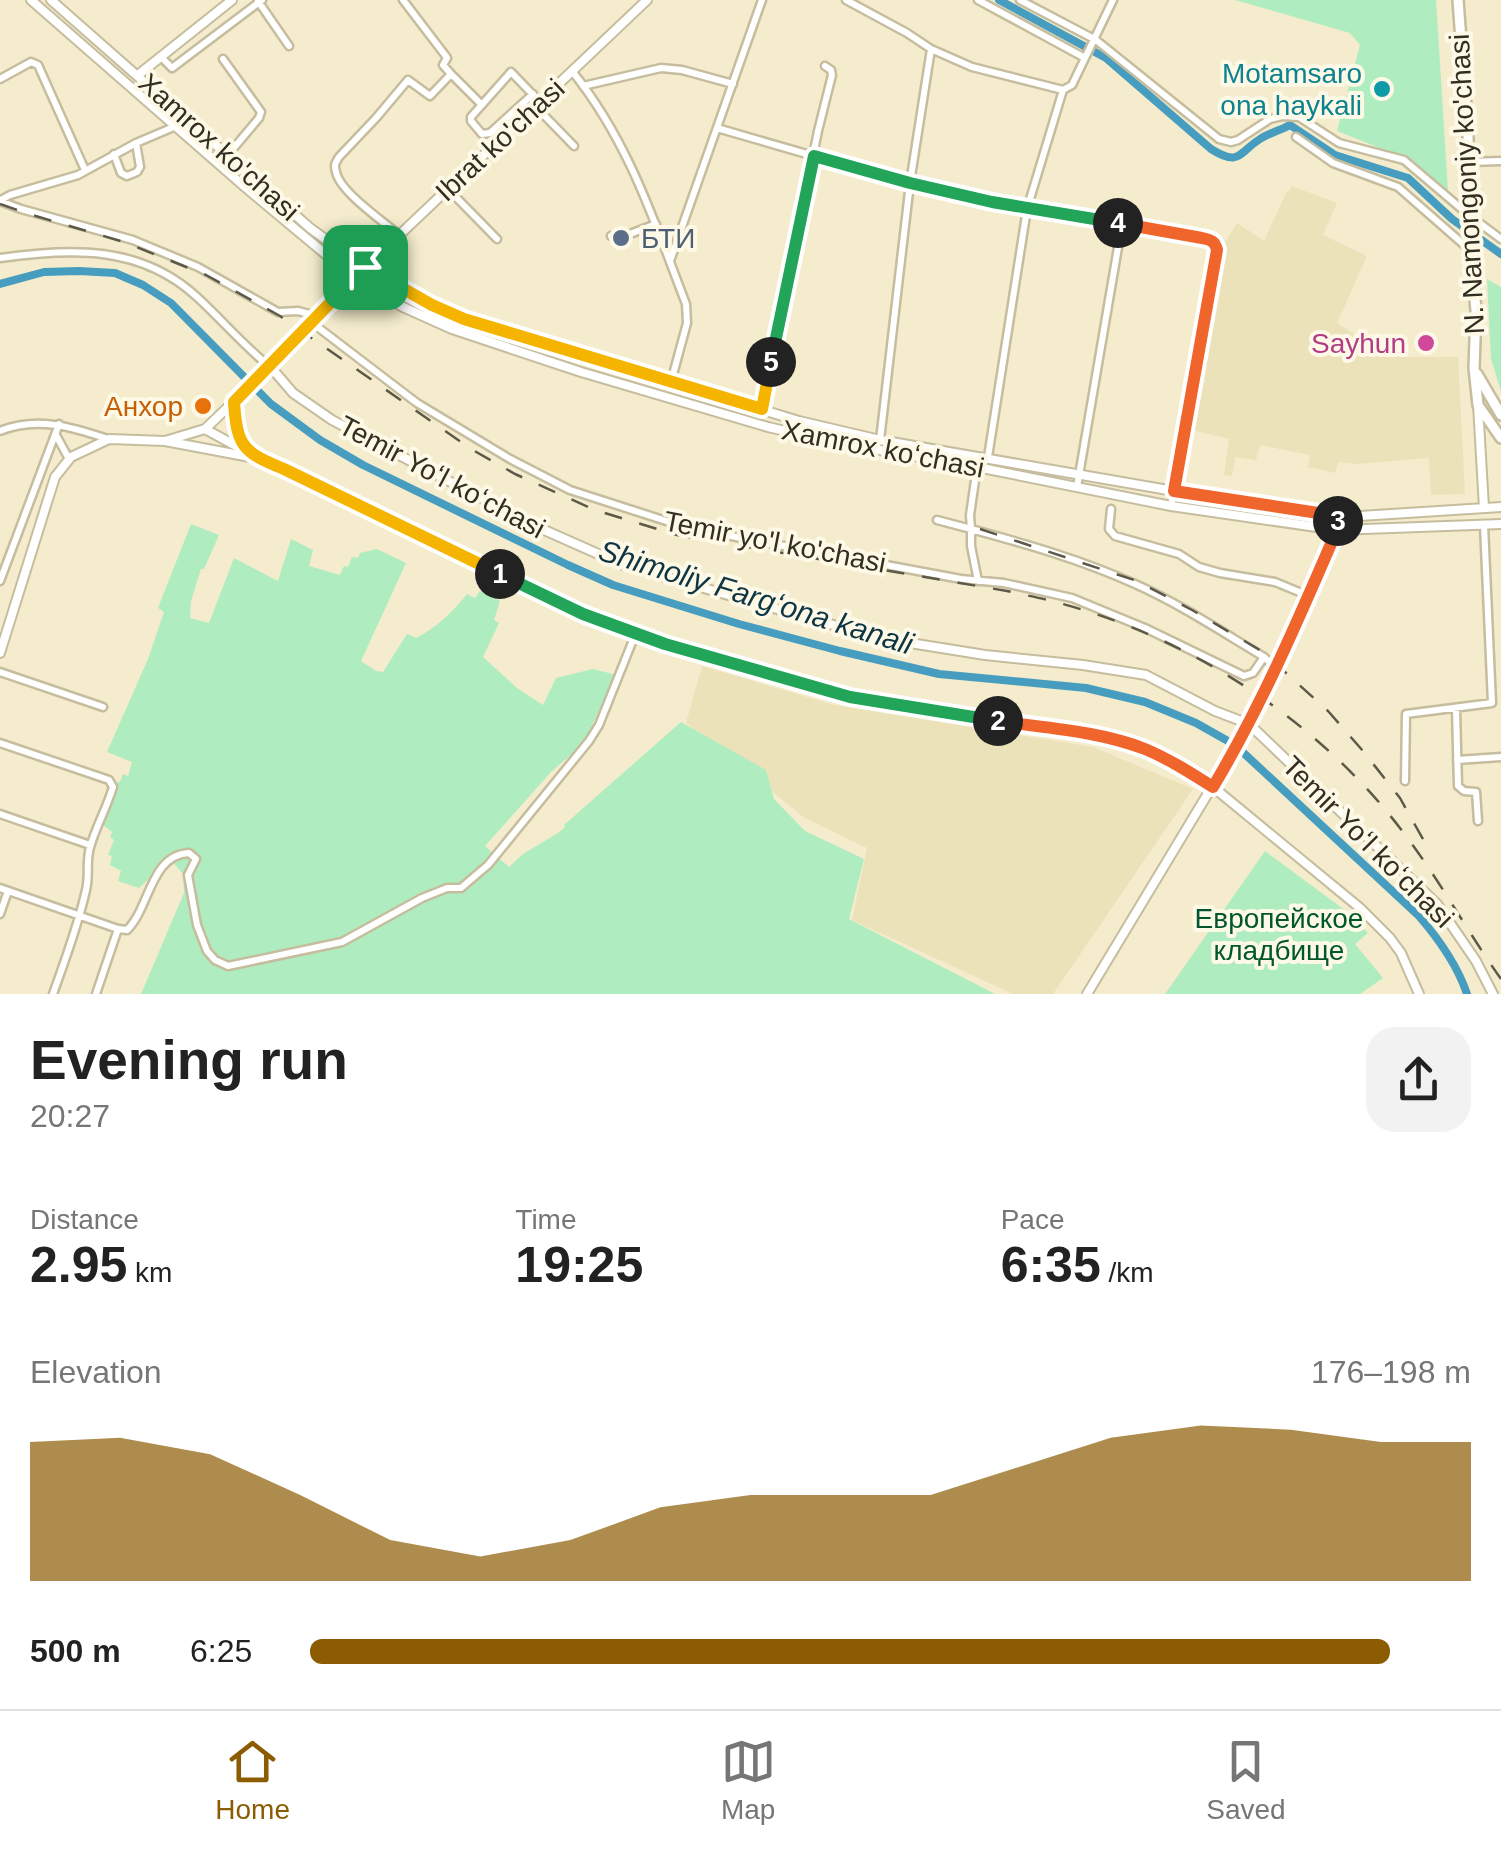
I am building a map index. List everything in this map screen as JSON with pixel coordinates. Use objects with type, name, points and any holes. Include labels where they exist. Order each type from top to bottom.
[{"type":"main road","name":"Xamrox koʻchasi","points":[[30,0],[354,278],[452,329],[753,424],[1171,506],[1337,530],[1501,524]]},
{"type":"main road","name":"Xamrox ko'chasi","points":[[51,0],[310,228],[365,267],[464,319],[798,421],[880,440],[1338,516],[1501,507]]},
{"type":"main road","points":[[127,84],[232,0]]},
{"type":"main road","name":"Ibrat ko'chasi","points":[[205,429],[272,370],[354,278],[536,101],[648,0]]},
{"type":"main road","name":"N. Namongoniy ko'chasi","points":[[1458,0],[1478,405]]},
{"type":"main road","points":[[1474,368],[1501,415]]},
{"type":"main road","name":"Temir Yoʻl koʻchasi","points":[[272,370],[294,393],[332,420],[546,532],[623,565],[879,638],[1146,675],[1248,725],[1437,904],[1476,960],[1493,994]]},
{"type":"main road","points":[[237,399],[235,427],[245,450]]},
{"type":"main road","points":[[1478,405],[1501,438]]},
{"type":"main road","points":[[1478,405],[1484,508]]},
{"type":"main road","points":[[164,441],[205,429],[583,614],[635,634],[862,700],[1120,741],[1161,757],[1213,787],[1360,908],[1390,938],[1410,969],[1419,994]]},
{"type":"main road","points":[[0,653],[55,477],[69,459],[110,439],[164,441],[258,458]]},
{"type":"main road","points":[[1086,994],[1248,725],[1337,530],[1338,516]]},
{"type":"street","points":[[402,0],[446,54],[443,65],[482,105]]},
{"type":"street","points":[[670,262],[762,0]]},
{"type":"street","points":[[846,0],[931,49],[972,67],[1063,90],[1072,85],[1112,0]]},
{"type":"street","points":[[978,0],[1086,56]]},
{"type":"street","points":[[1020,0],[1093,41],[1219,139],[1238,140],[1270,119],[1299,117],[1339,144],[1404,160],[1469,220],[1501,239]]},
{"type":"street","points":[[160,57],[172,68],[260,1],[289,46]]},
{"type":"street","points":[[193,31],[205,44]]},
{"type":"street","points":[[880,440],[910,183],[931,49]]},
{"type":"street","points":[[223,58],[261,112],[228,156]]},
{"type":"street","points":[[0,80],[30,62],[38,65],[85,170]]},
{"type":"street","points":[[762,409],[832,75],[832,70],[825,66]]},
{"type":"street","points":[[583,86],[661,68],[732,84]]},
{"type":"street","points":[[536,101],[484,135],[471,121],[511,72],[536,101],[574,146]]},
{"type":"street","points":[[572,72],[631,164],[688,316],[671,382]]},
{"type":"street","points":[[399,234],[343,186],[335,164],[406,82],[410,80],[430,96],[451,74]]},
{"type":"street","points":[[978,582],[970,515],[978,467],[988,457],[1027,208],[1063,90]]},
{"type":"street","points":[[0,201],[78,175],[176,126]]},
{"type":"street","points":[[716,128],[910,183],[1213,241],[1217,250],[1171,506]]},
{"type":"street","points":[[1296,137],[1333,163],[1398,186],[1471,248]]},
{"type":"street","points":[[114,154],[121,173],[134,174],[140,167],[136,143]]},
{"type":"street","points":[[1468,162],[1501,161]]},
{"type":"street","points":[[448,188],[497,239]]},
{"type":"street","points":[[0,201],[133,240],[198,267],[278,312],[298,311],[314,319]]},
{"type":"street","points":[[611,236],[656,224]]},
{"type":"street","points":[[1077,487],[1122,224]]},
{"type":"street","points":[[0,258],[106,253],[160,270],[197,296],[272,370]]},
{"type":"street","name":"Temir yo'l ko'chasi","points":[[314,319],[417,402],[510,459],[570,490],[688,528],[978,582],[1030,588],[1090,604],[1244,676],[1252,673],[1264,657]]},
{"type":"street","points":[[692,405],[698,390]]},
{"type":"street","points":[[0,431],[26,424],[59,424],[110,439]]},
{"type":"street","points":[[0,580],[59,424]]},
{"type":"street","points":[[56,434],[69,459]]},
{"type":"street","points":[[1110,509],[1109,529],[1115,536],[1179,554],[1209,570],[1276,582],[1308,596]]},
{"type":"street","points":[[937,520],[1094,566],[1172,602],[1276,668]]},
{"type":"street","points":[[1405,782],[1406,714],[1497,704],[1484,525]]},
{"type":"street","points":[[0,914],[4,890],[118,930],[128,930],[159,870],[185,853],[196,859],[188,875],[202,941],[214,960],[228,966],[342,942],[422,898],[447,888],[461,888],[488,864],[599,725],[635,634]]},
{"type":"street","points":[[0,672],[103,707]]},
{"type":"street","points":[[1456,709],[1458,786],[1476,792],[1478,821]]},
{"type":"street","points":[[0,743],[112,782],[104,817],[90,845],[88,884],[54,994]]},
{"type":"street","points":[[1457,760],[1501,757]]},
{"type":"street","points":[[0,814],[90,845]]},
{"type":"street","points":[[96,994],[118,930]]},
{"type":"shaded area","points":[[1292,186],[1337,203],[1323,235],[1367,256],[1337,323],[1388,357],[1458,357],[1465,494],[1431,495],[1429,458],[1338,462],[1335,473],[1308,467],[1310,455],[1260,445],[1256,460],[1235,457],[1232,476],[1224,475],[1229,439],[1192,430],[1220,250],[1237,223],[1264,241]]},
{"type":"shaded area","points":[[702,666],[834,705],[1093,747],[1193,789],[1053,994],[1013,994],[852,920],[867,848],[803,817],[686,723]]},
{"type":"green space","points":[[1235,0],[1436,0],[1448,191],[1412,161],[1337,131],[1360,45],[1350,33]]},
{"type":"green space","points":[[1487,279],[1501,287],[1501,391],[1491,359]]},
{"type":"green space","points":[[191,524],[219,535],[201,569],[190,618],[209,623],[234,558],[278,581],[291,539],[313,550],[309,566],[340,575],[352,557],[377,549],[406,563],[361,661],[376,671],[383,672],[407,634],[416,638],[424,634],[467,594],[475,598],[480,591],[500,601],[494,620],[499,623],[483,657],[543,705],[556,678],[593,669],[617,675],[582,745],[551,772],[485,846],[509,867],[558,833],[681,722],[766,770],[774,799],[805,831],[864,859],[849,919],[995,994],[141,994],[184,893],[183,874],[170,859],[139,888],[118,881],[121,871],[110,865],[112,856],[108,855],[114,840],[110,837],[112,832],[103,825],[116,782],[120,782],[123,774],[128,776],[132,762],[107,752],[148,659],[164,612],[158,608]]},
{"type":"green space","name":"Европейское кладбище","points":[[1265,851],[1346,911],[1368,933],[1355,944],[1383,978],[1360,994],[1165,994]]},
{"type":"waterway","points":[[999,0],[1106,58],[1211,149],[1228,157],[1238,156],[1264,137],[1290,125],[1335,155],[1408,178],[1452,219],[1501,254]]},
{"type":"waterway","name":"Shimoliy Fargʻona kanali","points":[[0,284],[44,272],[79,271],[115,273],[143,285],[171,303],[271,404],[320,440],[363,465],[613,585],[840,651],[939,674],[1086,688],[1145,702],[1196,723],[1235,745],[1418,915],[1446,952],[1467,994]]},
{"type":"railway","points":[[0,204],[124,242],[206,275],[280,316],[471,449],[515,474],[595,510],[677,535],[1046,600],[1109,618],[1205,662],[1293,721],[1370,792],[1416,850],[1501,979]]},
{"type":"railway","points":[[980,529],[1137,581],[1263,652],[1328,711],[1363,751],[1400,798],[1424,841]]},
{"type":"place","name":"Motamsaro ona haykali","points":[[1382,89]]},
{"type":"place","name":"БТИ","points":[[621,238]]},
{"type":"place","name":"Sayhun","points":[[1426,343]]},
{"type":"place","name":"Анхор","points":[[203,406]]},
{"type":"route","points":[[814,156],[992,202],[1202,238],[1213,241],[1217,250],[1174,491],[1338,516],[1337,530],[1279,664],[1213,787],[1145,749],[1120,741],[850,697],[618,629],[245,450],[235,427],[234,402],[365,267],[464,319],[762,409],[814,156]]}]
